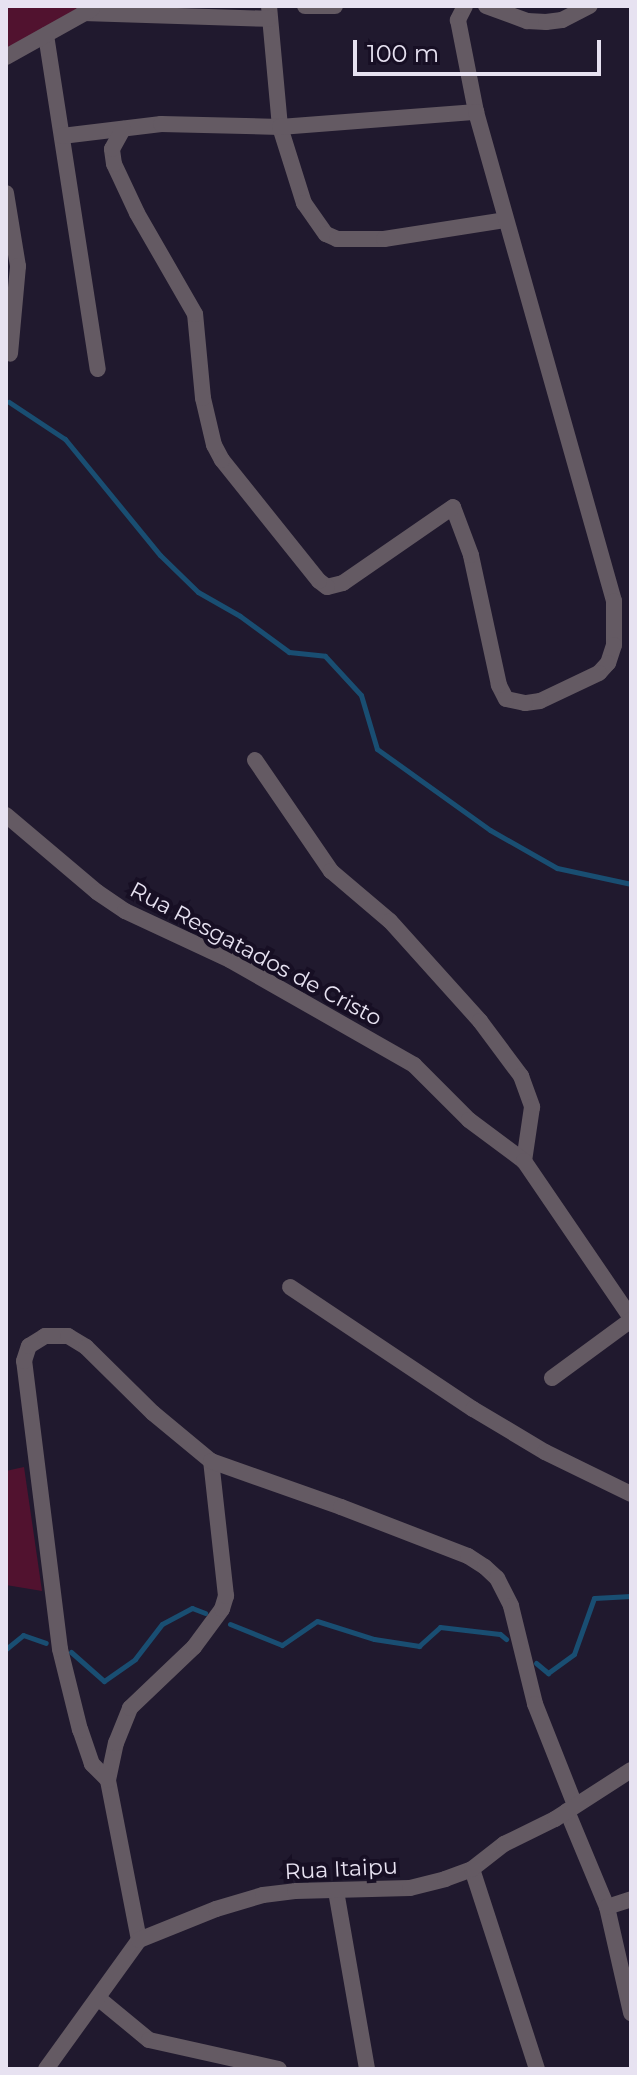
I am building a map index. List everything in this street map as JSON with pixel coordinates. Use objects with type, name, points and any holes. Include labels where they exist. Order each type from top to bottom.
[{"type":"street","points":[[305,6],[335,6]]},
{"type":"street","points":[[123,129],[112,149],[114,164],[137,213],[195,314],[207,422],[222,460],[309,570],[327,587],[343,583],[453,507],[471,555],[499,685],[506,699],[525,703],[549,697],[599,673],[608,663],[616,628],[614,601],[476,112],[458,20],[465,6]]},
{"type":"street","points":[[486,6],[527,21],[546,22],[562,20],[590,6]]},
{"type":"street","points":[[6,57],[90,10],[269,12],[280,127],[304,203],[326,234],[337,239],[384,239],[505,220]]},
{"type":"street","points":[[46,35],[98,369]]},
{"type":"street","points":[[62,136],[161,124],[280,127],[476,112]]},
{"type":"street","points":[[6,193],[18,266],[10,354]]},
{"type":"street","points":[[255,760],[331,871],[390,921],[480,1021],[521,1076],[532,1107],[524,1161]]},
{"type":"street","name":"Rua Resgatados de Cristo","points":[[6,815],[97,892],[125,911],[230,960],[414,1065],[469,1120],[524,1161],[631,1319]]},
{"type":"street","points":[[290,1287],[473,1409],[545,1452],[631,1494]]},
{"type":"street","points":[[552,1378],[631,1319]]},
{"type":"street","points":[[108,1780],[92,1764],[80,1730],[60,1649],[33,1450],[24,1361],[29,1346],[37,1339],[56,1334],[86,1347],[153,1413],[211,1461],[468,1556],[497,1578],[511,1606],[535,1704],[607,1907],[627,1980],[631,2013]]},
{"type":"street","points":[[46,2069],[139,1940],[108,1780],[116,1743],[130,1708],[194,1647],[222,1609],[226,1596],[211,1461]]},
{"type":"street","name":"Rua Itaipu","points":[[139,1940],[216,1909],[263,1895],[295,1891],[410,1888],[472,1869],[504,1844],[571,1808],[631,1770]]},
{"type":"street","points":[[472,1869],[537,2069]]},
{"type":"street","points":[[336,1891],[367,2069]]},
{"type":"street","points":[[607,1907],[631,1899]]},
{"type":"street","points":[[98,1998],[149,2040],[279,2069]]},
{"type":"shaded area","points":[[6,6],[82,6],[6,49]]},
{"type":"shaded area","points":[[24,1467],[42,1591],[6,1585],[6,1471]]},
{"type":"waterway","points":[[9,402],[65,439],[160,555],[198,592],[240,616],[289,652],[325,656],[361,695],[377,749],[490,830],[557,868],[631,884]]},
{"type":"waterway","points":[[536,1663],[548,1673],[574,1654],[594,1598],[631,1596]]},
{"type":"waterway","points":[[71,1652],[104,1681],[135,1659],[162,1624],[192,1608],[205,1613]]},
{"type":"waterway","points":[[230,1624],[282,1645],[317,1621],[374,1639],[419,1646],[440,1627],[500,1634],[506,1639]]},
{"type":"waterway","points":[[6,1649],[23,1635],[46,1643]]}]
